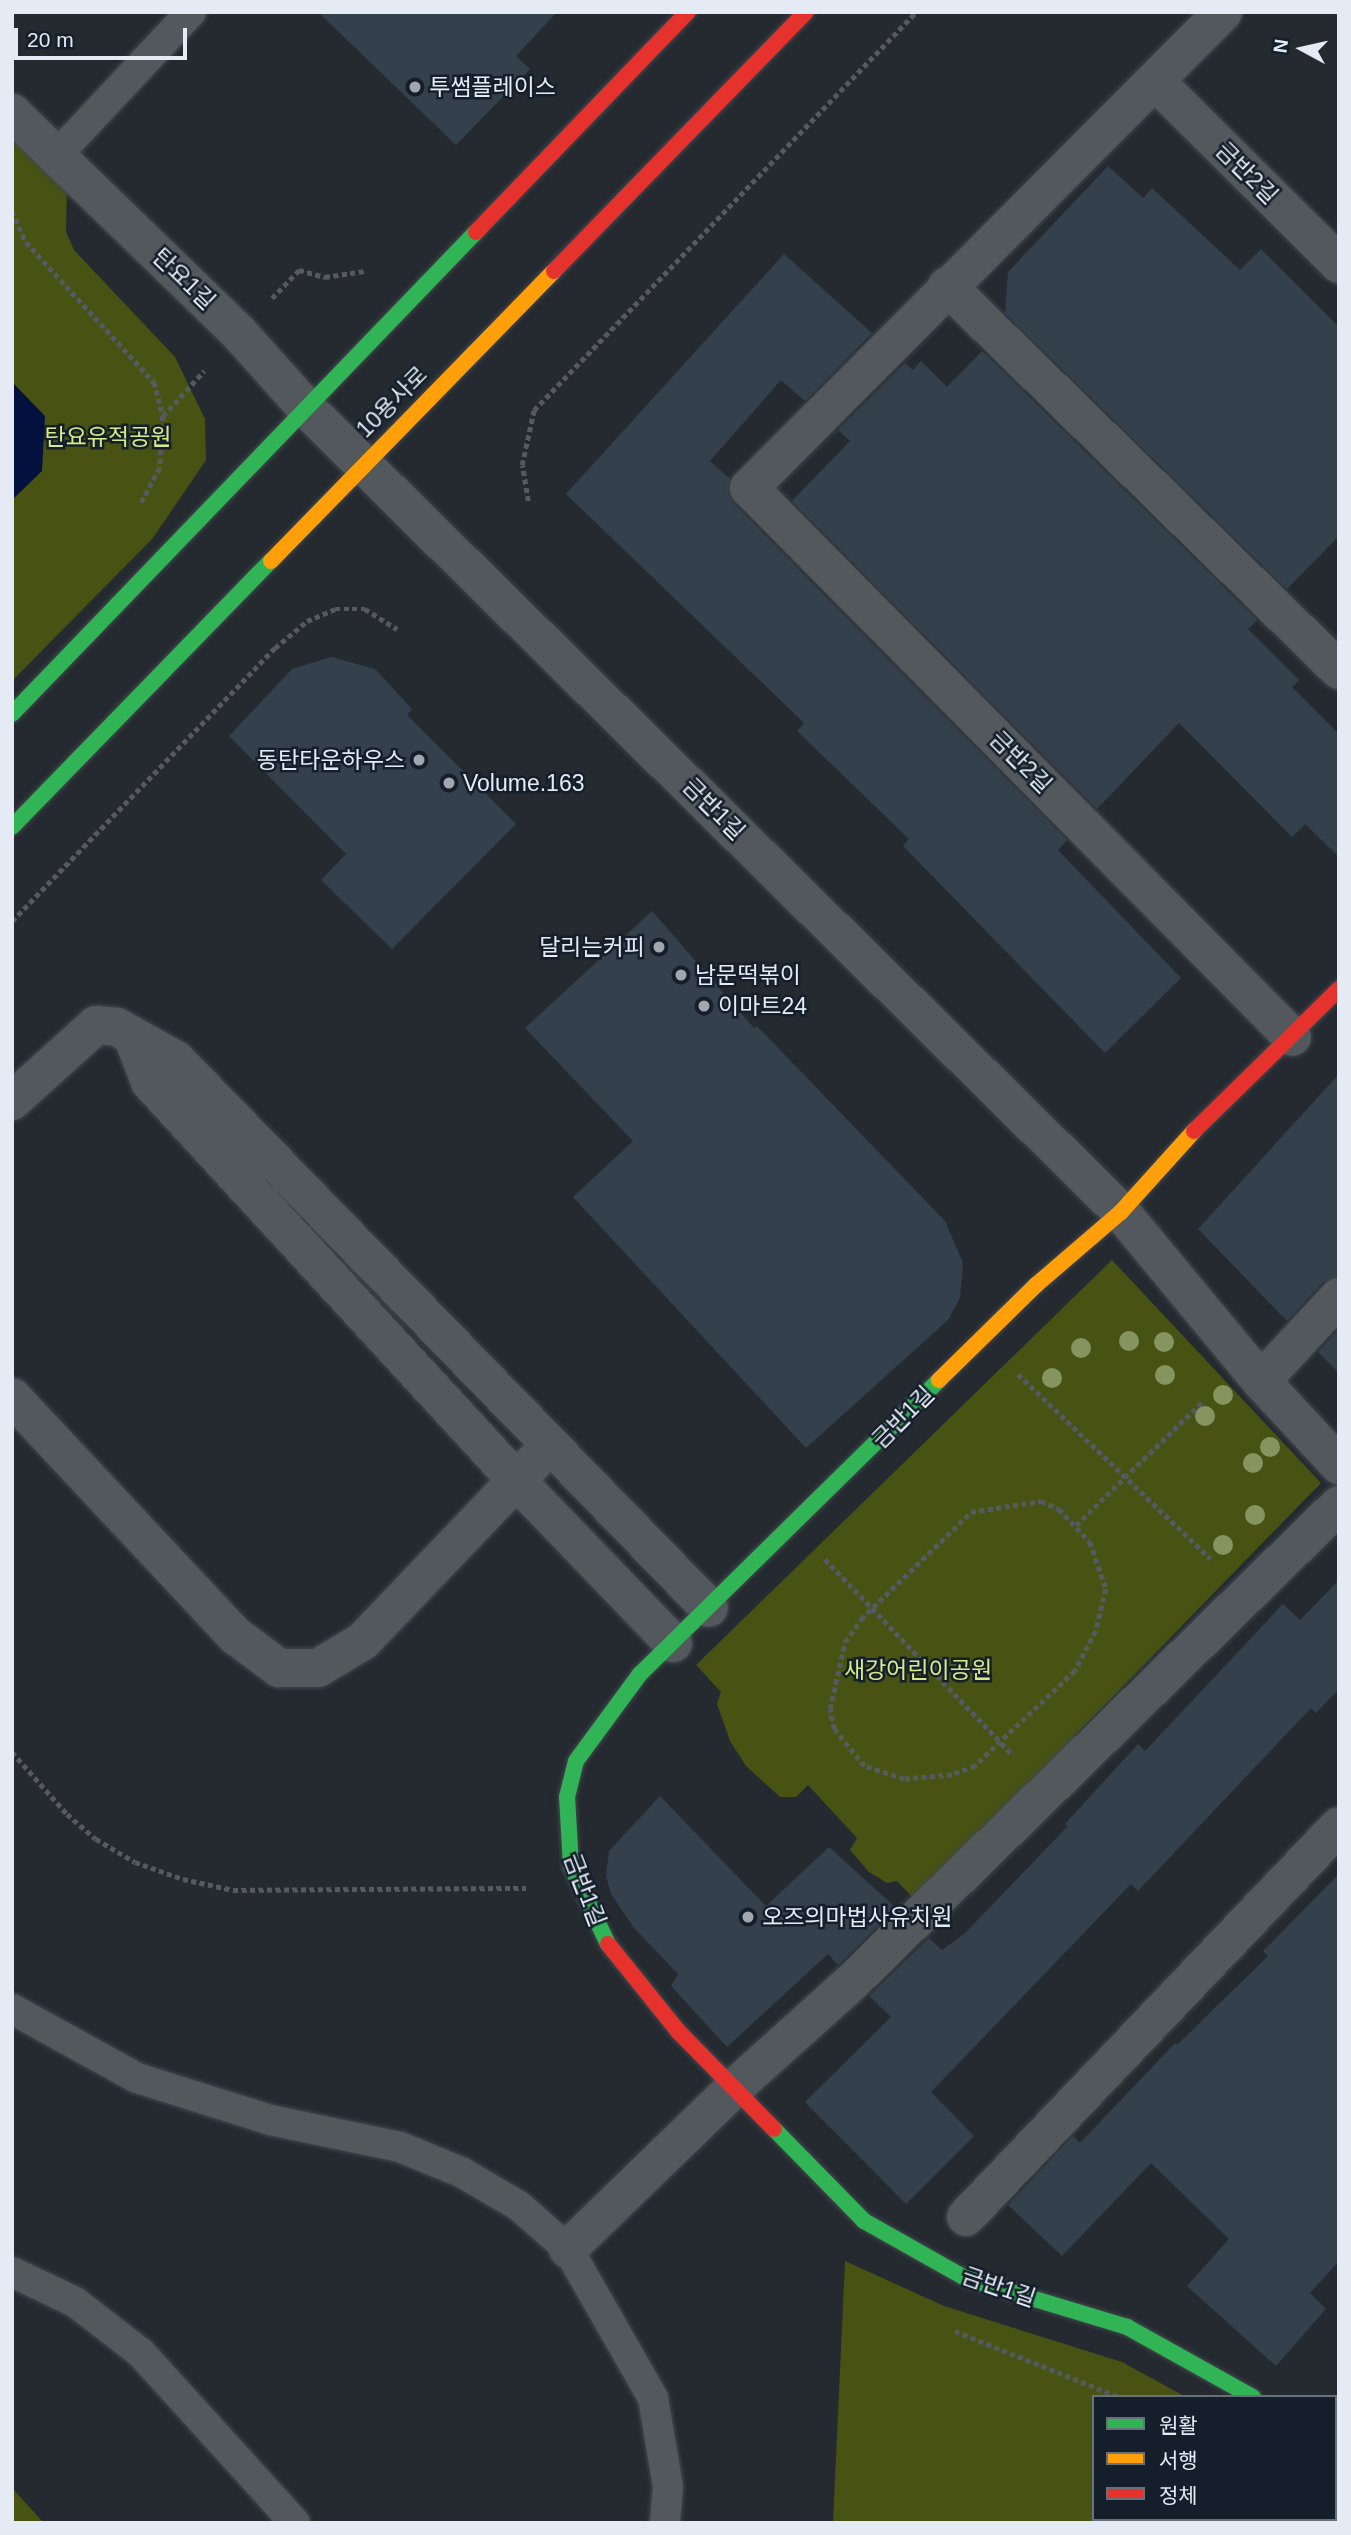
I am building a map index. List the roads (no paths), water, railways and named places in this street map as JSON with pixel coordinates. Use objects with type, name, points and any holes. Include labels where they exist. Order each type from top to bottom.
[{"type":"street","points":[[12,714],[688,12]]},
{"type":"street","name":"10용사로","points":[[12,827],[806,12]]},
{"type":"street","points":[[1223,12],[947,286],[1339,670]]},
{"type":"street","name":"금반2길","points":[[1155,81],[1339,264]]},
{"type":"street","name":"탄요1길","points":[[12,113],[239,333],[306,408]]},
{"type":"street","name":"금반2길","points":[[947,286],[749,488],[1292,1037]]},
{"type":"street","name":"금반1길","points":[[306,408],[1121,1212],[1261,1381],[1339,1465]]},
{"type":"street","points":[[1121,1212],[1192,1133],[1339,989]]},
{"type":"street","points":[[12,1101],[96,1025],[117,1027],[134,1040],[176,1060],[709,1608]]},
{"type":"street","points":[[134,1040],[150,1083],[517,1481],[673,1643]]},
{"type":"street","name":"금반1길","points":[[1121,1212],[1036,1285],[633,1682],[576,1761],[566,1830],[571,1866],[608,1945],[733,2089],[864,2221],[965,2278],[1127,2327],[1249,2395]]},
{"type":"street","points":[[1261,1381],[1339,1297]]},
{"type":"street","points":[[12,1397],[236,1636],[279,1668],[318,1668],[363,1641],[550,1446]]},
{"type":"street","points":[[568,2249],[733,2089],[853,1981],[1339,1505]]},
{"type":"street","points":[[966,2217],[1339,1826]]},
{"type":"lane","points":[[57,155],[191,12]]},
{"type":"lane","points":[[12,2009],[137,2078],[270,2120],[400,2147],[461,2172],[519,2206],[568,2249],[615,2325],[653,2398],[668,2487],[666,2523]]},
{"type":"lane","points":[[12,2272],[75,2302],[141,2353],[296,2523]]},
{"type":"place","name":"투썸플레이스","points":[[415,87]]},
{"type":"place","name":"동탄타운하우스","points":[[419,760]]},
{"type":"place","name":"Volume.163","points":[[449,783]]},
{"type":"place","name":"달리는커피","points":[[659,947]]},
{"type":"place","name":"남문떡볶이","points":[[681,975]]},
{"type":"place","name":"이마트24","points":[[704,1006]]},
{"type":"place","name":"오즈의마법사유치원","points":[[748,1917]]},
{"type":"park label","name":"탄요유적공원","points":[[108,437]]},
{"type":"park label","name":"새강어린이공원","points":[[918,1670]]}]
